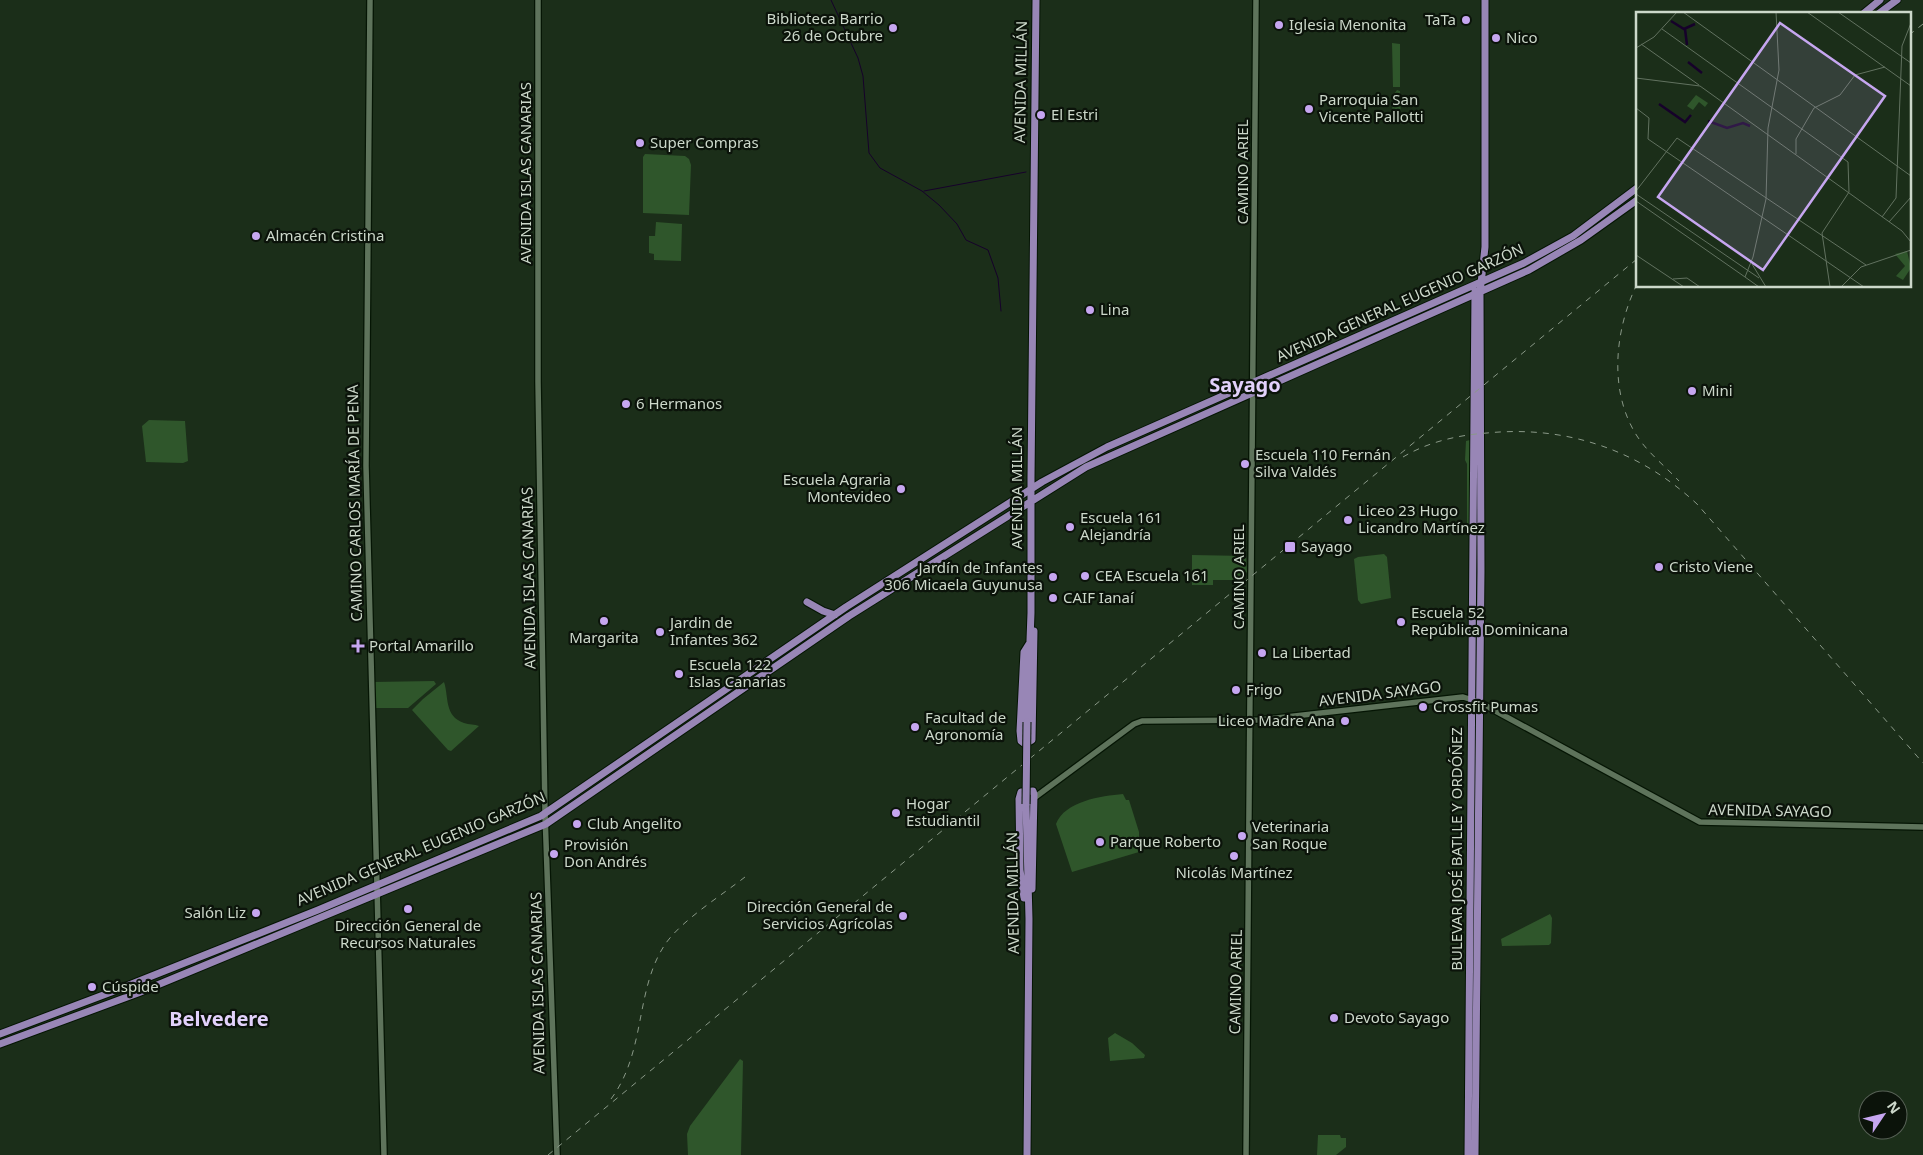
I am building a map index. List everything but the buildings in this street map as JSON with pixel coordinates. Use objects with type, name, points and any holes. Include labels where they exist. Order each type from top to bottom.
[{"type":"main road","name":"AVENIDA MILLÁN","points":[[1027,1155],[1029,908],[1026,804],[1031,614],[1036,0]]},
{"type":"main road","name":"BULEVAR JOSÉ BATLLE Y ORDÓÑEZ","points":[[1479,283],[1484,263],[1485,0]]},
{"type":"main road","points":[[1865,12],[1880,0]]},
{"type":"main road","points":[[1881,12],[1897,0]]},
{"type":"main road","name":"AVENIDA GENERAL EUGENIO GARZÓN","points":[[0,1034],[114,991],[545,813],[835,614],[1080,459],[1498,274],[1565,241],[1636,189]]},
{"type":"main road","name":"AVENIDA GENERAL EUGENIO GARZÓN","points":[[0,1044],[138,993],[546,824],[849,616],[1098,461],[1478,294],[1563,252],[1636,201]]},
{"type":"main road","name":"BULEVAR JOSÉ BATLLE Y ORDÓÑEZ","points":[[1468,1155],[1478,294],[1484,214]]},
{"type":"main road","points":[[1484,263],[1490,270],[1498,274]]},
{"type":"main road","name":"BULEVAR JOSÉ BATLLE Y ORDÓÑEZ","points":[[1475,1155],[1481,571],[1478,294]]},
{"type":"main road","points":[[807,602],[823,611],[835,614]]},
{"type":"main road","points":[[1029,643],[1024,652],[1020,731],[1021,740],[1025,744],[1032,740],[1034,648],[1031,614]]},
{"type":"main road","points":[[1029,908],[1031,897],[1034,794],[1023,791],[1019,799],[1020,870],[1029,919]]},
{"type":"street","name":"CAMINO CARLOS MARÍA DE PENA","points":[[370,0],[366,466],[384,1155]]},
{"type":"street","name":"AVENIDA ISLAS CANARIAS","points":[[538,0],[538,382],[545,813],[553,1094],[557,1155]]},
{"type":"street","name":"CAMINO ARIEL","points":[[1246,1155],[1256,0]]},
{"type":"street","name":"AVENIDA SAYAGO","points":[[1034,794],[1042,791],[1138,722],[1250,721],[1463,697],[1479,702],[1700,822],[1921,826]]},
{"type":"green space","points":[[1392,43],[1400,44],[1400,87],[1393,87]]},
{"type":"green space","points":[[1397,90],[1400,91],[1401,122],[1400,124],[1393,124],[1392,97]]},
{"type":"green space","points":[[645,154],[685,156],[689,159],[691,165],[689,215],[643,213],[643,157]]},
{"type":"green space","points":[[656,222],[682,224],[681,261],[654,260],[654,254],[649,253],[649,236],[655,236]]},
{"type":"green space","points":[[149,420],[185,421],[188,461],[183,463],[146,462],[142,426]]},
{"type":"green space","points":[[1470,440],[1470,532],[1467,532],[1467,464],[1465,460],[1466,441]]},
{"type":"green space","points":[[1384,554],[1387,557],[1391,598],[1361,604],[1358,600],[1354,559]]},
{"type":"green space","points":[[1192,555],[1246,556],[1247,572],[1236,580],[1213,580],[1213,585],[1192,585]]},
{"type":"green space","points":[[434,681],[436,684],[408,708],[373,708],[373,682]]},
{"type":"green space","points":[[444,682],[448,706],[453,716],[464,723],[479,726],[451,751],[412,710]]},
{"type":"green space","name":"Parque Roberto","points":[[1123,794],[1126,800],[1129,800],[1139,832],[1139,852],[1072,872],[1056,824],[1061,816],[1075,805],[1085,801]]},
{"type":"green space","points":[[1550,914],[1552,918],[1551,943],[1549,945],[1502,946],[1501,939]]},
{"type":"green space","points":[[1115,1033],[1132,1043],[1145,1055],[1144,1058],[1110,1061],[1108,1038]]},
{"type":"green space","points":[[740,1059],[743,1061],[741,1155],[688,1155],[687,1134],[690,1126]]},
{"type":"green space","points":[[1318,1135],[1340,1135],[1341,1138],[1346,1138],[1346,1147],[1336,1155],[1317,1155]]},
{"type":"waterway","points":[[831,0],[858,58],[863,76],[869,153],[880,168],[922,191],[939,205],[957,224],[966,240],[988,250],[998,278],[1001,311]]},
{"type":"waterway","points":[[924,191],[1026,172]]},
{"type":"railway","points":[[1910,34],[1923,24]]},
{"type":"railway","points":[[548,1155],[1636,260]]},
{"type":"railway","points":[[1636,286],[1629,302],[1620,340],[1618,380],[1622,400],[1628,418],[1641,442],[1679,481]]},
{"type":"railway","points":[[1403,457],[1433,443],[1476,434],[1545,433],[1600,445],[1651,469],[1675,485],[1697,504],[1923,763]]},
{"type":"railway","points":[[611,1099],[622,1081],[630,1062],[648,982],[664,946],[690,918],[745,877]]},
{"type":"place","name":"TaTa","points":[[1466,20]]},
{"type":"place","name":"Iglesia Menonita","points":[[1279,25]]},
{"type":"place","name":"Biblioteca Barrio 26 de Octubre","points":[[893,28]]},
{"type":"place","name":"Nico","points":[[1496,38]]},
{"type":"place","name":"Parroquia San Vicente Pallotti","points":[[1309,109]]},
{"type":"place","name":"El Estri","points":[[1041,115]]},
{"type":"place","name":"Super Compras","points":[[640,143]]},
{"type":"place","name":"Almacén Cristina","points":[[256,236]]},
{"type":"place","name":"Lina","points":[[1090,310]]},
{"type":"place","name":"Mini","points":[[1692,391]]},
{"type":"place","name":"6 Hermanos","points":[[626,404]]},
{"type":"place","name":"Escuela 110 Fernán Silva Valdés","points":[[1245,464]]},
{"type":"place","name":"Escuela Agraria Montevideo","points":[[901,489]]},
{"type":"place","name":"Liceo 23 Hugo Licandro Martínez","points":[[1348,520]]},
{"type":"place","name":"Escuela 161 Alejandría","points":[[1070,527]]},
{"type":"place","name":"Sayago","points":[[1290,547]]},
{"type":"place","name":"Cristo Viene","points":[[1659,567]]},
{"type":"place","name":"CEA Escuela 161","points":[[1085,576]]},
{"type":"place","name":"Jardín de Infantes 306 Micaela Guyunusa","points":[[1053,577]]},
{"type":"place","name":"CAIF Ianaí","points":[[1053,598]]},
{"type":"place","name":"Margarita","points":[[604,621]]},
{"type":"place","name":"Escuela 52 República Dominicana","points":[[1401,622]]},
{"type":"place","name":"Jardin de Infantes 362","points":[[660,632]]},
{"type":"place","name":"Portal Amarillo","points":[[358,646]]},
{"type":"place","name":"La Libertad","points":[[1262,653]]},
{"type":"place","name":"Escuela 122 Islas Canarias","points":[[679,674]]},
{"type":"place","name":"Frigo","points":[[1236,690]]},
{"type":"place","name":"Crossfit Pumas","points":[[1423,707]]},
{"type":"place","name":"Liceo Madre Ana","points":[[1345,721]]},
{"type":"place","name":"Facultad de Agronomía","points":[[915,727]]},
{"type":"place","name":"Hogar Estudiantil","points":[[896,813]]},
{"type":"place","name":"Club Angelito","points":[[577,824]]},
{"type":"place","name":"Veterinaria San Roque","points":[[1242,836]]},
{"type":"place","name":"Parque Roberto","points":[[1100,842]]},
{"type":"place","name":"Provisión Don Andrés","points":[[554,854]]},
{"type":"place","name":"Nicolás Martínez","points":[[1234,856]]},
{"type":"place","name":"Dirección General de Recursos Naturales","points":[[408,909]]},
{"type":"place","name":"Salón Liz","points":[[256,913]]},
{"type":"place","name":"Dirección General de Servicios Agrícolas","points":[[903,916]]},
{"type":"place","name":"Cúspide","points":[[92,987]]},
{"type":"place","name":"Devoto Sayago","points":[[1334,1018]]},
{"type":"district","name":"Sayago","points":[[1245,385]]},
{"type":"district","name":"Belvedere","points":[[219,1019]]}]
